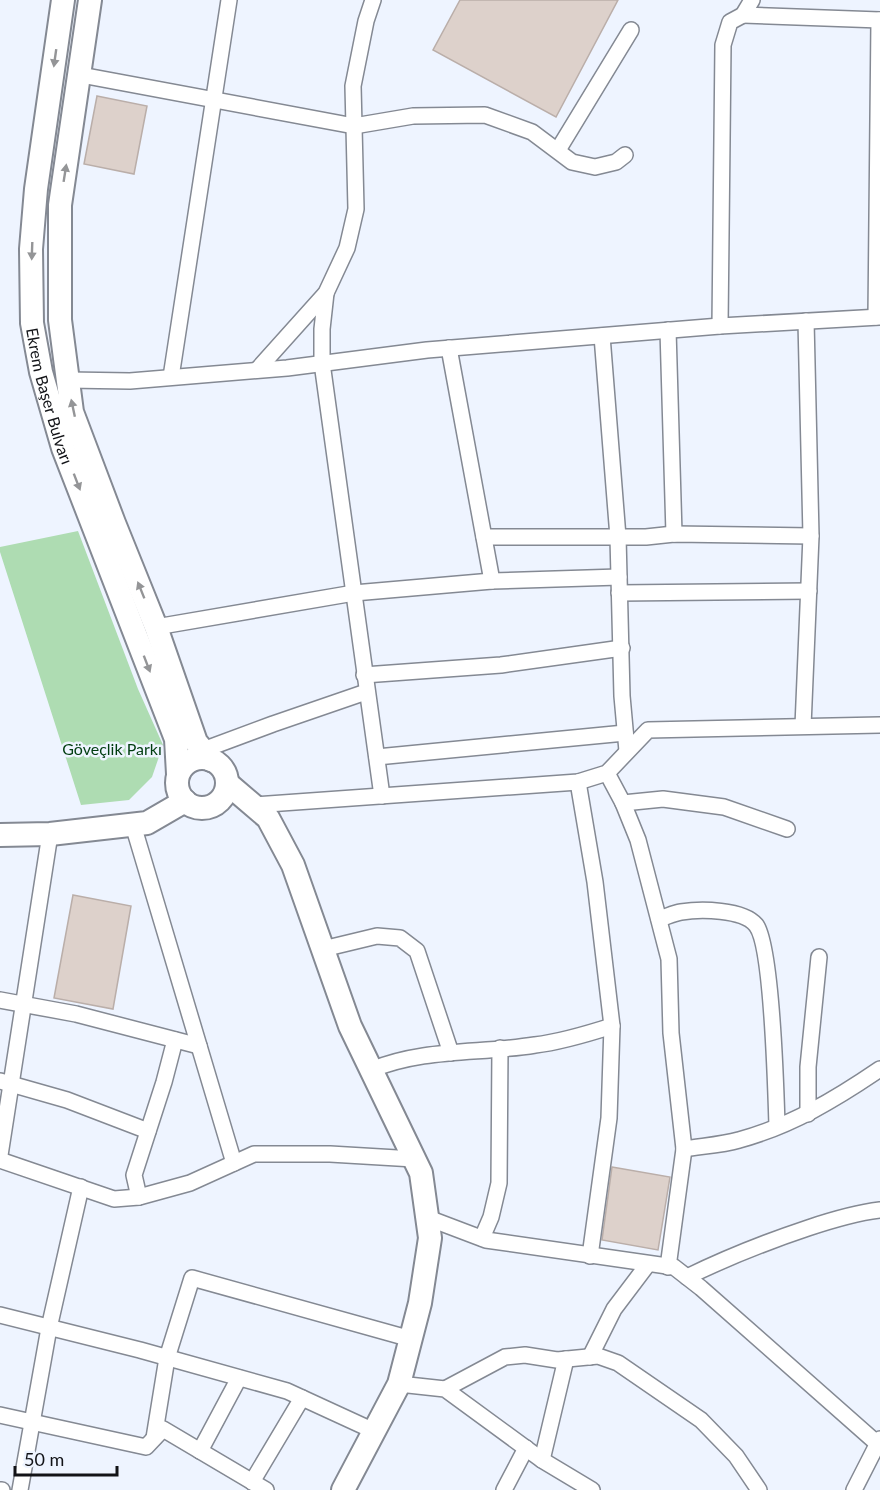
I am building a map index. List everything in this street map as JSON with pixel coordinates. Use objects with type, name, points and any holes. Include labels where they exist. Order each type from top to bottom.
[{"type":"main road","name":"Ekrem Başer Bulvarı","points":[[63,0],[36,189],[31,249],[32,323],[40,372],[63,448],[176,739],[178,774]]},
{"type":"main road","name":"Ekrem Başer Bulvarı","points":[[90,0],[81,75],[60,205],[60,320],[72,412],[156,627],[196,742],[207,755]]},
{"type":"main road","points":[[207,755],[225,773],[227,783],[220,801],[202,808],[185,801],[179,793],[177,784],[178,774],[184,766],[192,760],[201,759],[207,755]]},
{"type":"main road","points":[[227,783],[268,818],[293,865],[350,1026],[421,1173],[430,1238],[420,1303],[399,1384],[343,1490]]},
{"type":"main road","points":[[0,835],[50,834],[147,823],[185,801]]},
{"type":"street","points":[[171,377],[229,0]]},
{"type":"street","points":[[257,370],[326,293],[347,248],[356,209],[352,86],[366,21],[373,0]]},
{"type":"street","points":[[720,326],[723,45],[730,22],[742,15],[752,0]]},
{"type":"street","points":[[68,380],[130,381],[257,370],[450,348],[720,326],[878,317],[880,20],[742,15]]},
{"type":"street","points":[[558,150],[631,30]]},
{"type":"street","points":[[81,75],[354,126],[413,116],[485,115],[531,132],[572,162],[595,167],[616,162],[625,155]]},
{"type":"street","points":[[326,293],[322,329],[322,363],[382,796]]},
{"type":"street","points":[[803,726],[811,536],[806,321]]},
{"type":"street","points":[[669,330],[674,534]]},
{"type":"street","points":[[602,336],[618,537],[622,696],[627,751]]},
{"type":"street","points":[[450,348],[492,581]]},
{"type":"street","points":[[484,537],[646,537],[674,534],[811,536]]},
{"type":"street","points":[[156,627],[354,593],[492,581],[619,577]]},
{"type":"street","points":[[619,593],[809,591]]},
{"type":"street","points":[[364,675],[501,665],[622,648]]},
{"type":"street","points":[[207,755],[273,724],[366,692]]},
{"type":"street","points":[[253,805],[578,782],[607,772],[648,730],[880,725]]},
{"type":"street","points":[[377,756],[625,732]]},
{"type":"street","points":[[607,772],[623,802],[638,840],[669,959],[671,1033],[684,1149],[668,1267]]},
{"type":"street","points":[[578,782],[595,882],[612,1026],[609,1118],[590,1256]]},
{"type":"street","points":[[623,802],[663,799],[724,807],[787,829]]},
{"type":"street","points":[[132,825],[234,1163]]},
{"type":"street","points":[[50,834],[22,1006],[5,1082],[0,1158],[114,1199],[139,1197],[190,1183],[254,1154],[330,1154],[414,1159]]},
{"type":"street","points":[[659,919],[681,912],[717,911],[744,916],[756,925],[763,938],[767,975],[777,1126]]},
{"type":"street","points":[[323,950],[377,936],[400,938],[417,951],[451,1053]]},
{"type":"street","points":[[808,1114],[808,1067],[819,957]]},
{"type":"street","points":[[0,1000],[22,1006],[76,1014],[199,1046]]},
{"type":"street","points":[[371,1070],[413,1056],[535,1046],[583,1036],[612,1026]]},
{"type":"street","points":[[139,1197],[134,1175],[175,1040]]},
{"type":"street","points":[[482,1238],[491,1217],[500,1183],[500,1048]]},
{"type":"street","points":[[684,1149],[739,1141],[808,1114],[880,1069]]},
{"type":"street","points":[[5,1082],[68,1100],[148,1131]]},
{"type":"street","points":[[20,1490],[49,1328],[81,1187]]},
{"type":"street","points":[[687,1277],[726,1258],[793,1233],[855,1213],[880,1210]]},
{"type":"street","points":[[428,1218],[482,1238],[674,1267],[879,1443],[854,1490]]},
{"type":"street","points":[[590,1357],[614,1309],[648,1264]]},
{"type":"street","points":[[154,1438],[167,1358],[192,1278],[411,1339]]},
{"type":"street","points":[[0,1315],[286,1391],[374,1431]]},
{"type":"street","points":[[445,1389],[505,1357],[525,1355],[557,1360],[598,1356],[618,1363],[702,1420],[736,1456],[759,1490]]},
{"type":"street","points":[[542,1460],[566,1359]]},
{"type":"street","points":[[200,1451],[239,1378]]},
{"type":"street","points":[[399,1384],[445,1389],[542,1460],[592,1490]]},
{"type":"street","points":[[0,1415],[146,1448],[163,1429],[259,1486],[302,1398]]},
{"type":"street","points":[[504,1490],[526,1448]]},
{"type":"green space","name":"Göveçlik Parkı","points":[[78,531],[138,689],[163,745],[152,777],[129,800],[81,805],[0,552],[0,547]]},
{"type":"building","points":[[460,0],[618,0],[556,117],[433,50]]},
{"type":"building","points":[[97,96],[147,106],[134,174],[84,164]]},
{"type":"building","points":[[73,895],[131,906],[113,1009],[54,998]]},
{"type":"building","points":[[612,1167],[670,1177],[658,1250],[602,1240]]}]
